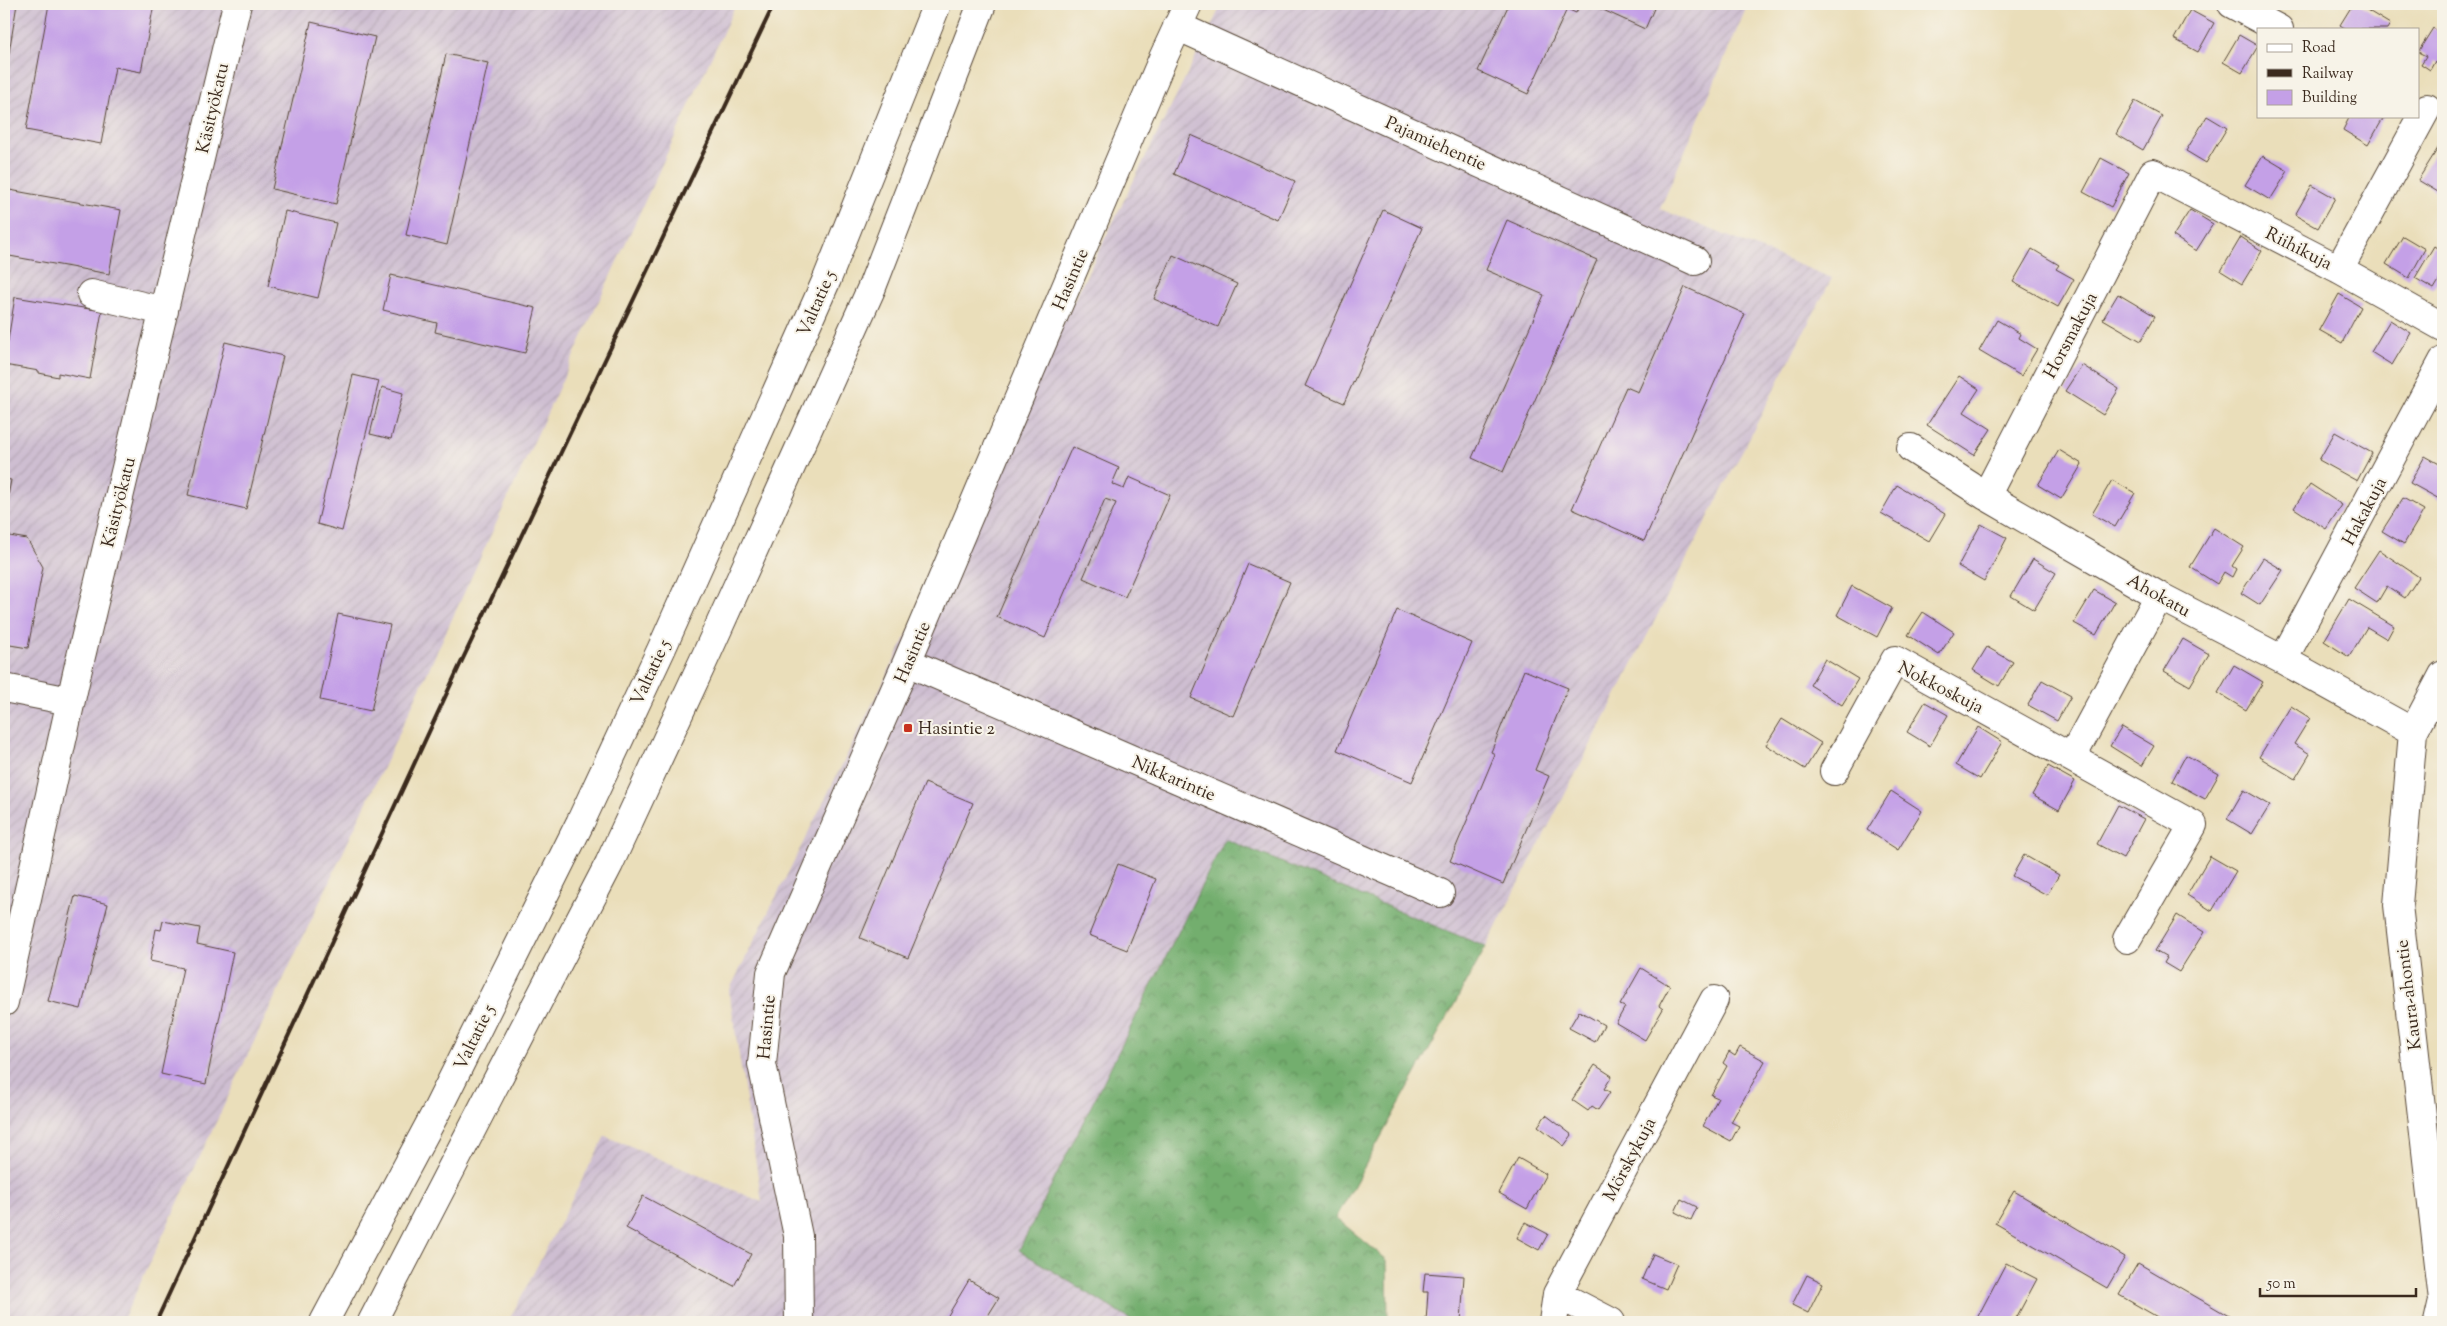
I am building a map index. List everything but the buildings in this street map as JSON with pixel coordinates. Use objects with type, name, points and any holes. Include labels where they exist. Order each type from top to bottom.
[{"type":"main road","name":"Käsityökatu","points":[[4,1002],[70,701],[237,4]]},
{"type":"main road","name":"Valtatie 5","points":[[324,1322],[435,1114],[580,823],[661,650],[827,279],[937,4]]},
{"type":"main road","points":[[372,1322],[609,864],[708,651],[872,288],[982,4]]},
{"type":"main road","points":[[2232,4],[2277,28]]},
{"type":"main road","name":"Pajamiehentie","points":[[1182,15],[1695,261]]},
{"type":"main road","name":"Hasintie","points":[[799,1322],[798,1236],[762,1064],[771,974],[907,662],[1182,15]]},
{"type":"main road","points":[[2339,269],[2429,110]]},
{"type":"main road","name":"Riihikuja","points":[[2153,173],[2339,269],[2443,327]]},
{"type":"main road","name":"Horsmakuja","points":[[1986,496],[2153,173]]},
{"type":"main road","points":[[91,294],[164,311]]},
{"type":"main road","name":"Hakakuja","points":[[2283,660],[2443,361]]},
{"type":"main road","name":"Ahokatu","points":[[1911,448],[1986,496],[2159,596],[2283,660],[2413,732]]},
{"type":"main road","points":[[2072,756],[2159,596]]},
{"type":"main road","name":"Nokkoskuja","points":[[1834,771],[1895,660],[2072,756],[2193,826],[2127,939]]},
{"type":"main road","name":"Nikkarintie","points":[[907,662],[1440,893]]},
{"type":"main road","name":"Kaura-ahontie","points":[[2438,1322],[2443,1300],[2398,905],[2413,732],[2443,675]]},
{"type":"main road","points":[[4,688],[70,701]]},
{"type":"main road","name":"Mörskykuja","points":[[1553,1322],[1557,1294],[1714,1000]]},
{"type":"main road","points":[[1557,1294],[1612,1322]]},
{"type":"shaded area","points":[[4,4],[736,4],[404,723],[122,1322],[4,1322]]},
{"type":"shaded area","points":[[1222,4],[1748,4],[1660,209],[1832,278],[1486,947],[1225,839],[1019,1250],[1134,1322],[508,1322],[605,1136],[762,1202],[729,991]]},
{"type":"green space","points":[[1225,839],[1486,947],[1336,1218],[1387,1260],[1388,1322],[1134,1322],[1019,1250]]},
{"type":"railway","points":[[156,1322],[459,667],[774,4]]},
{"type":"place","name":"Hasintie 2","points":[[908,728]]}]
